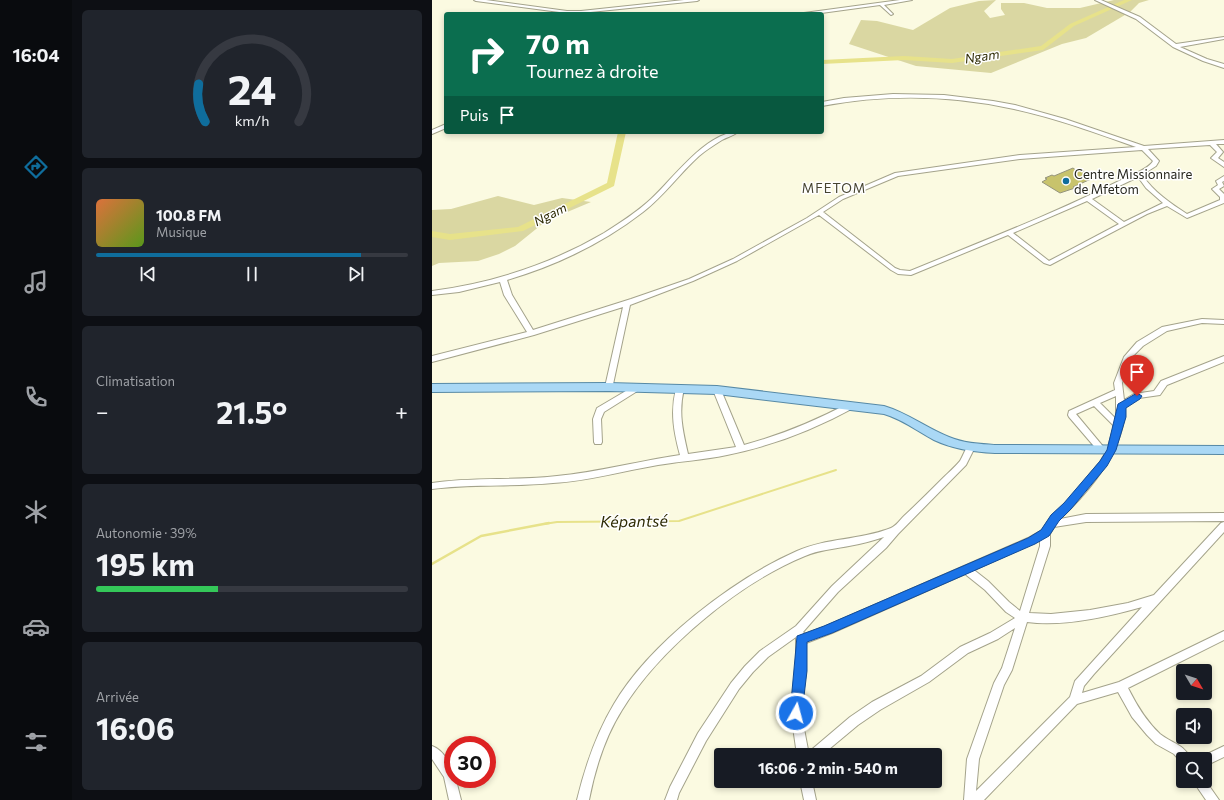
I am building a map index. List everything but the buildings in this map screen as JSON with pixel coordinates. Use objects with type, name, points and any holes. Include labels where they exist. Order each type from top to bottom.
[{"type":"main road","points":[[432,388],[609,387],[717,390],[852,405],[892,412],[940,438],[971,447],[1107,450],[1224,450]]},
{"type":"street","points":[[476,0],[567,12],[581,12],[697,0]]},
{"type":"street","points":[[821,12],[910,0]]},
{"type":"street","points":[[1097,0],[1137,17],[1175,46],[1205,60],[1224,66]]},
{"type":"street","points":[[882,5],[891,14]]},
{"type":"street","points":[[1175,46],[1224,38]]},
{"type":"street","points":[[820,213],[893,269],[904,273],[918,271],[1088,199],[1139,174],[1154,165],[1156,161],[1142,147],[1015,107],[924,96],[869,97],[838,100],[824,104]]},
{"type":"street","points":[[432,132],[444,127]]},
{"type":"street","points":[[432,293],[475,288],[503,279],[572,252],[618,227],[642,210],[705,147],[731,134]]},
{"type":"street","points":[[432,359],[531,333],[627,303],[691,280],[735,260],[820,213],[841,198],[897,174],[1020,157],[1224,142]]},
{"type":"street","points":[[1212,143],[1220,152],[1214,158],[1224,165]]},
{"type":"street","points":[[1139,174],[1144,182],[1168,203],[1188,216],[1223,201],[1223,196],[1216,189],[1220,187],[1219,181],[1224,178]]},
{"type":"street","points":[[1088,199],[1123,224]]},
{"type":"street","points":[[1010,233],[1046,262],[1050,263],[1123,224],[1168,203]]},
{"type":"street","points":[[503,279],[508,295],[531,333]]},
{"type":"street","points":[[609,387],[627,303]]},
{"type":"street","points":[[671,800],[674,791],[702,738],[735,686],[764,654],[800,634],[828,630],[1031,541],[1045,533],[1051,524],[1090,480],[1119,426],[1121,406],[1118,383],[1128,357],[1140,344],[1165,329],[1182,324],[1202,321],[1224,322]]},
{"type":"street","points":[[1121,406],[1137,396],[1157,393],[1164,383],[1224,359]]},
{"type":"street","points":[[598,442],[597,419],[600,410],[636,388]]},
{"type":"street","points":[[680,389],[676,401],[676,418],[685,458]]},
{"type":"street","points":[[717,390],[741,448]]},
{"type":"street","points":[[1107,450],[1072,416],[1072,413],[1094,402],[1119,395],[1130,401]]},
{"type":"street","points":[[1094,402],[1119,426]]},
{"type":"street","points":[[432,486],[461,482],[520,483],[572,479],[741,448],[791,434],[831,417],[852,405]]},
{"type":"street","points":[[802,748],[796,713],[801,671],[800,634],[835,589],[883,545],[895,530],[963,463],[971,447]]},
{"type":"street","points":[[1051,524],[1086,518],[1224,517]]},
{"type":"street","points":[[976,800],[1074,700],[1079,684],[1126,631],[1148,611],[1156,599],[1224,526]]},
{"type":"street","points":[[583,800],[586,783],[598,752],[622,702],[634,682],[663,651],[693,623],[735,591],[801,553],[895,530]]},
{"type":"street","points":[[970,800],[973,759],[999,683],[1007,670],[1024,617],[1045,546],[1045,533]]},
{"type":"street","points":[[965,569],[979,579],[1005,605],[1024,617],[1059,619],[1130,608],[1156,599]]},
{"type":"street","points":[[822,748],[854,721],[876,706],[925,679],[964,650],[994,636],[1024,617]]},
{"type":"street","points":[[1074,700],[1121,686],[1224,635]]},
{"type":"street","points":[[1121,686],[1130,705],[1157,739],[1175,747],[1179,752]]},
{"type":"street","points":[[432,751],[448,772],[454,787],[455,800]]},
{"type":"street","points":[[1212,757],[1224,751]]},
{"type":"street","points":[[807,788],[810,800]]},
{"type":"street","points":[[1204,788],[1213,800]]},
{"type":"shaded area","points":[[996,0],[984,11],[990,18],[1005,15],[1001,9],[1001,3],[1024,3],[1047,8],[1080,8],[1114,0],[1149,0],[1139,3],[1130,12],[1086,38],[1062,44],[991,73],[916,66],[849,44],[861,20],[877,21],[913,30],[950,8],[979,1]]},
{"type":"shaded area","points":[[498,196],[534,205],[562,198],[591,202],[546,221],[515,246],[499,254],[478,261],[439,263],[432,266],[432,210],[451,209]]},
{"type":"waterway","name":"Ngam","points":[[824,62],[904,58],[952,61],[1043,48],[1072,25],[1129,0]]},
{"type":"waterway","name":"Ngam","points":[[432,234],[450,237],[520,229],[611,184],[622,134]]},
{"type":"waterway","name":"Képantsé","points":[[544,524],[557,522],[679,521],[836,470]]},
{"type":"waterway","name":"Képantsé","points":[[432,564],[481,536],[549,523]]},
{"type":"place","name":"Centre Missionnaire de Mfetom","points":[[1066,181]]},
{"type":"district","name":"MFETOM","points":[[834,188]]},
{"type":"route","points":[[796,713],[801,671],[801,640],[828,630],[890,601],[1031,541],[1045,533],[1055,518],[1068,506],[1103,464],[1112,450],[1121,417],[1121,406],[1137,396]]}]
